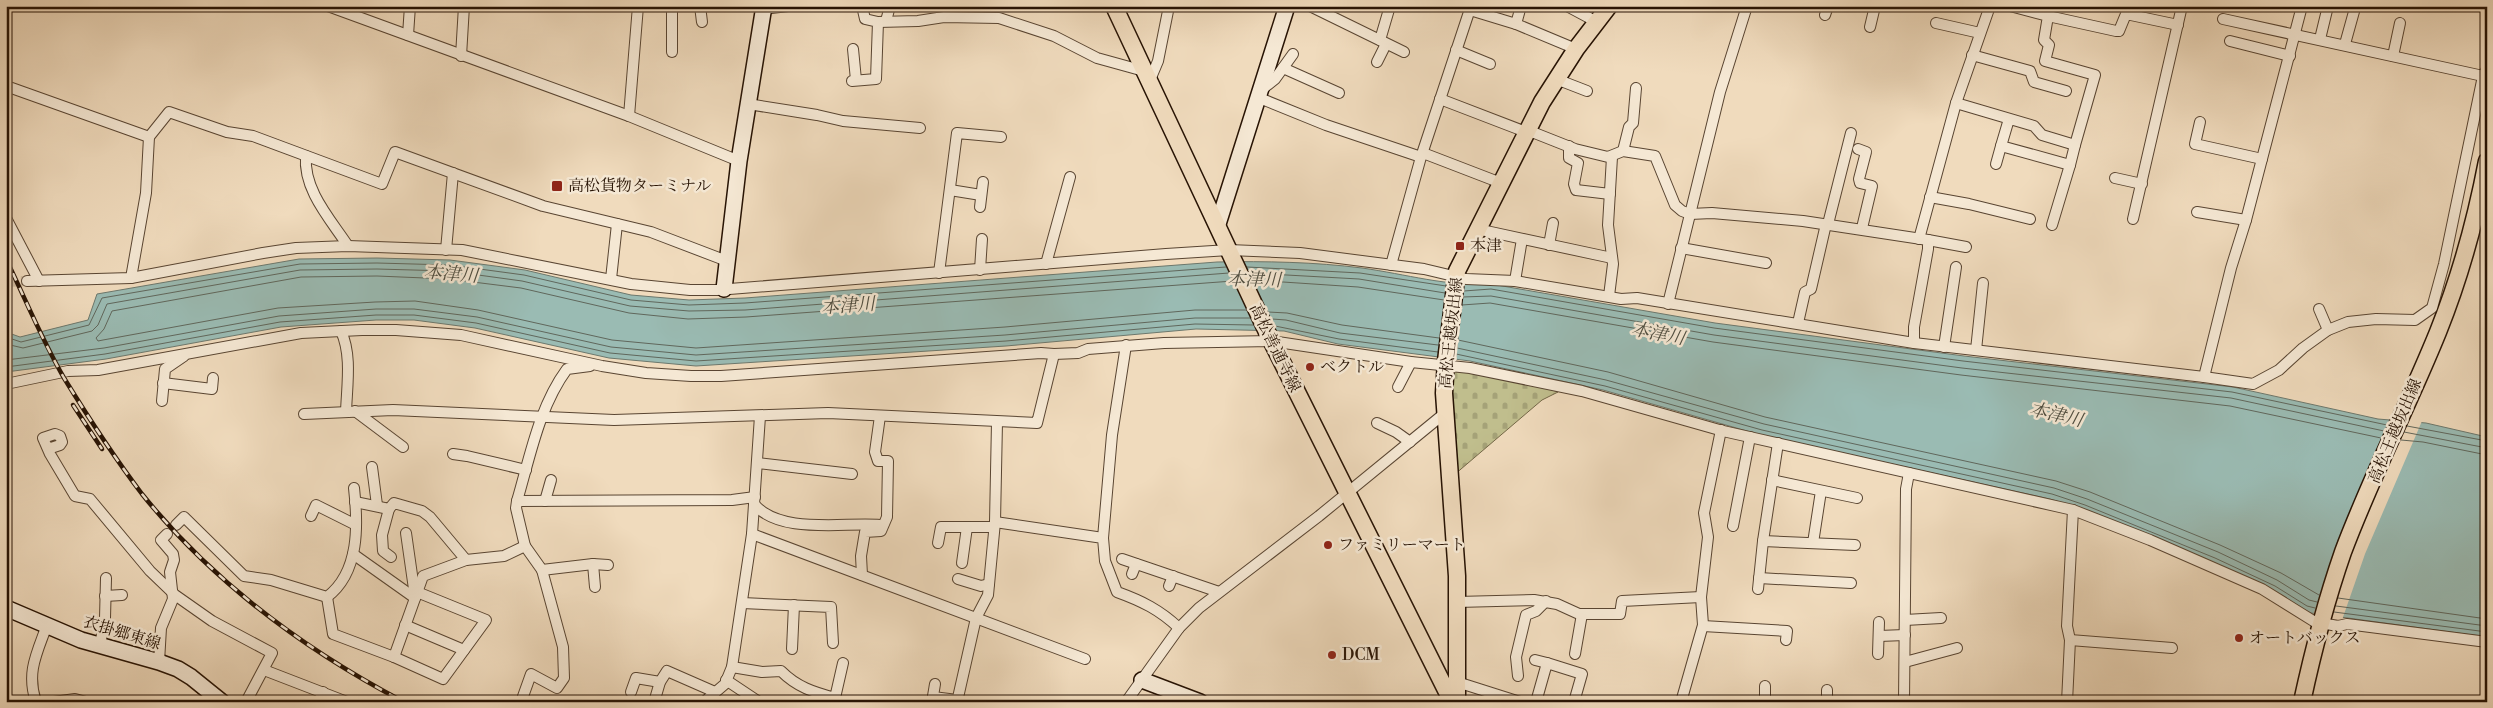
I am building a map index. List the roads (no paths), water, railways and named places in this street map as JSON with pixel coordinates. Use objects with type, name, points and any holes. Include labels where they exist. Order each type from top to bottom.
[{"type":"main road","name":"高松善通寺線","points":[[1114,6],[1270,338],[1346,493],[1417,633],[1447,678],[1452,702]]},
{"type":"main road","name":"高松王越坂出線","points":[[1457,702],[1447,678],[1457,602],[1456,556],[1444,413],[1445,363],[1455,279],[1477,228],[1526,131],[1576,48],[1609,6]]},
{"type":"main road","name":"高松王越坂出線","points":[[2302,702],[2327,622],[2456,285],[2468,246],[2487,161]]},
{"type":"main road","name":"高松王越坂出線","points":[[2407,417],[2465,288],[2487,214]]},
{"type":"main road","name":"高松王越坂出線","points":[[2314,702],[2327,622]]},
{"type":"main road","name":"高松善通寺線","points":[[1443,702],[1447,678]]},
{"type":"street","points":[[328,6],[460,56],[629,116],[740,161]]},
{"type":"street","points":[[408,35],[410,6]]},
{"type":"street","points":[[460,56],[464,6]]},
{"type":"street","points":[[629,116],[638,6]]},
{"type":"street","points":[[672,6],[672,52]]},
{"type":"street","points":[[700,6],[702,22]]},
{"type":"street","points":[[724,289],[740,161],[763,8],[788,6]]},
{"type":"street","points":[[862,6],[865,19],[882,22],[918,21],[944,17],[999,18],[1054,36],[1098,58],[1147,76],[1158,61],[1169,6]]},
{"type":"street","points":[[853,49],[854,80],[876,79],[882,22],[890,6]]},
{"type":"street","points":[[1218,224],[1287,6]]},
{"type":"street","points":[[1310,6],[1404,52]]},
{"type":"street","points":[[1377,62],[1390,6]]},
{"type":"street","points":[[1516,24],[1521,6]]},
{"type":"street","points":[[1567,6],[1597,22]]},
{"type":"street","points":[[1668,304],[1720,92],[1747,6]]},
{"type":"street","points":[[1870,27],[1875,6]]},
{"type":"street","points":[[2010,6],[2116,31],[2119,30],[2126,14],[2178,25]]},
{"type":"street","points":[[2133,218],[2182,6]]},
{"type":"street","points":[[2204,377],[2231,268],[2246,220],[2302,6]]},
{"type":"street","points":[[2320,39],[2328,6]]},
{"type":"street","points":[[1914,343],[1914,327],[1928,249],[1923,239],[1930,197],[1956,103],[1988,7]]},
{"type":"street","points":[[1390,265],[1422,155],[1471,8],[1576,48]]},
{"type":"street","points":[[2345,44],[2355,8]]},
{"type":"street","points":[[2048,16],[2044,40],[2049,45],[2045,61],[2095,74],[2052,225]]},
{"type":"street","points":[[27,281],[130,278],[263,252],[296,248],[348,246],[462,250],[611,279],[690,290],[1046,264],[1230,254],[1300,253],[1390,265],[1455,279],[1515,281],[1610,296],[1637,298],[1914,343],[2253,384],[2260,382],[2279,370],[2303,348],[2328,330],[2348,322],[2376,319],[2415,320],[2432,308],[2444,264],[2485,72],[2393,56],[2224,19]]},
{"type":"street","points":[[1936,23],[1980,33]]},
{"type":"street","points":[[2393,56],[2400,23]]},
{"type":"street","points":[[2230,41],[2290,56]]},
{"type":"street","points":[[1456,50],[1490,64]]},
{"type":"street","points":[[1258,94],[1275,79],[1293,54]]},
{"type":"street","points":[[1972,55],[2030,71],[2034,82],[2066,91]]},
{"type":"street","points":[[1283,68],[1340,93]]},
{"type":"street","points":[[1556,79],[1587,91]]},
{"type":"street","points":[[6,86],[150,137]]},
{"type":"street","points":[[1623,151],[1629,127],[1633,123],[1636,88]]},
{"type":"street","points":[[1258,94],[1326,125],[1422,155],[1501,183]]},
{"type":"street","points":[[1440,99],[1569,146],[1612,157],[1623,151],[1655,156],[1675,205],[1682,212],[1862,228],[1966,247]]},
{"type":"street","points":[[1956,103],[2034,126],[2042,135],[2075,144]]},
{"type":"street","points":[[748,104],[817,115],[842,122],[920,128]]},
{"type":"street","points":[[130,278],[146,193],[150,137],[169,112],[227,132],[253,136],[382,184],[395,152],[543,206],[650,232],[728,261]]},
{"type":"street","points":[[1996,164],[2010,119]]},
{"type":"street","points":[[2200,122],[2195,144],[2262,159]]},
{"type":"street","points":[[939,273],[957,133],[1001,137]]},
{"type":"street","points":[[1798,323],[1805,292],[1811,289],[1851,133]]},
{"type":"street","points":[[1569,146],[1569,158],[1578,163],[1574,184],[1576,190],[1610,194]]},
{"type":"street","points":[[2001,146],[2070,165]]},
{"type":"street","points":[[1858,149],[1866,152],[1859,179],[1860,183],[1872,186],[1862,228]]},
{"type":"street","points":[[306,156],[305,167],[311,189],[348,246]]},
{"type":"street","points":[[1610,296],[1612,258],[1608,224],[1612,157]]},
{"type":"street","points":[[446,250],[453,173]]},
{"type":"street","points":[[1046,264],[1070,177]]},
{"type":"street","points":[[2116,178],[2142,184]]},
{"type":"street","points":[[980,207],[983,182]]},
{"type":"street","points":[[950,190],[981,194]]},
{"type":"street","points":[[1930,197],[1969,204],[2030,219]]},
{"type":"street","points":[[2197,211],[2246,220]]},
{"type":"street","points":[[6,218],[39,280]]},
{"type":"street","points":[[1549,245],[1553,223]]},
{"type":"street","points":[[611,279],[617,224]]},
{"type":"street","points":[[1477,228],[1612,258]]},
{"type":"street","points":[[980,270],[982,239]]},
{"type":"street","points":[[1515,281],[1522,239]]},
{"type":"street","points":[[1681,248],[1766,263]]},
{"type":"street","points":[[1944,347],[1956,267]]},
{"type":"street","points":[[1976,350],[1983,283]]},
{"type":"street","points":[[2319,309],[2328,330]]},
{"type":"street","points":[[6,384],[68,371],[98,370],[302,334],[341,331],[396,330],[461,335],[602,366],[646,373],[721,376],[1041,353],[1054,354],[1126,345],[1270,338],[1411,362],[1445,363],[1582,390],[1721,430],[2073,510],[2220,569],[2262,589],[2306,619],[2487,642]]},
{"type":"street","points":[[341,331],[346,342],[348,356],[350,412]]},
{"type":"street","points":[[1126,345],[1112,435],[1103,538],[1105,561],[1117,592],[1144,602],[1162,612],[1179,628]]},
{"type":"street","points":[[162,401],[165,369],[186,353]]},
{"type":"street","points":[[304,414],[393,410],[614,420],[828,414],[1037,423],[1054,354]]},
{"type":"street","points":[[1398,387],[1411,362]]},
{"type":"street","points":[[521,702],[531,674],[557,688],[564,678],[562,647],[542,570],[525,546],[516,508],[517,501],[542,417],[557,382],[567,369],[602,366]]},
{"type":"street","points":[[163,383],[212,389],[213,378]]},
{"type":"street","points":[[350,412],[403,448]]},
{"type":"street","points":[[1126,702],[1179,628],[1219,592],[1346,493],[1444,413]]},
{"type":"street","points":[[704,702],[726,680],[732,667],[752,534],[760,416]]},
{"type":"street","points":[[862,575],[861,556],[865,532],[881,531],[887,517],[889,466],[888,461],[878,461],[876,452],[880,416]]},
{"type":"street","points":[[935,684],[932,699],[957,701],[976,618],[988,594],[994,525],[996,422]]},
{"type":"street","points":[[1377,423],[1396,432],[1410,442]]},
{"type":"street","points":[[1682,702],[1703,626],[1701,598],[1708,536],[1704,513],[1721,430]]},
{"type":"street","points":[[1733,526],[1750,437]]},
{"type":"street","points":[[1758,590],[1763,541],[1778,443]]},
{"type":"street","points":[[48,449],[75,496],[90,499],[150,571],[173,592],[212,621],[272,653],[246,702]]},
{"type":"street","points":[[453,454],[526,470]]},
{"type":"street","points":[[757,463],[852,474]]},
{"type":"street","points":[[372,467],[377,505]]},
{"type":"street","points":[[1904,702],[1906,489],[1910,473]]},
{"type":"street","points":[[545,501],[550,480]]},
{"type":"street","points":[[1772,480],[1857,498]]},
{"type":"street","points":[[327,597],[342,581],[353,554],[356,525],[354,488]]},
{"type":"street","points":[[1813,543],[1820,491]]},
{"type":"street","points":[[755,500],[767,515],[785,520],[820,526],[852,523],[882,525]]},
{"type":"street","points":[[517,501],[755,500]]},
{"type":"street","points":[[355,502],[377,505],[392,502],[422,511],[430,517],[466,560]]},
{"type":"street","points":[[391,557],[384,551],[382,535],[392,502]]},
{"type":"street","points":[[311,516],[316,505],[356,525]]},
{"type":"street","points":[[2067,702],[2070,640],[2067,626],[2073,510]]},
{"type":"street","points":[[176,525],[184,517],[244,576],[271,580],[327,597]]},
{"type":"street","points":[[938,543],[941,527],[994,525],[1103,538]]},
{"type":"street","points":[[962,563],[967,527]]},
{"type":"street","points":[[406,533],[416,595]]},
{"type":"street","points":[[159,662],[161,628],[173,599],[170,580],[171,564],[174,560],[173,554],[161,540],[167,534]]},
{"type":"street","points":[[752,534],[1086,659]]},
{"type":"street","points":[[1763,541],[1855,545]]},
{"type":"street","points":[[394,657],[423,576],[466,560],[504,556],[525,546]]},
{"type":"street","points":[[327,597],[333,634],[394,657],[443,679],[486,620],[416,595],[353,554]]},
{"type":"street","points":[[1122,559],[1134,569],[1171,581],[1219,592]]},
{"type":"street","points":[[542,570],[593,564],[608,565]]},
{"type":"street","points":[[593,564],[595,587]]},
{"type":"street","points":[[100,645],[105,618],[106,578]]},
{"type":"street","points":[[1759,578],[1851,583]]},
{"type":"street","points":[[958,579],[981,586],[989,584]]},
{"type":"street","points":[[105,596],[122,595]]},
{"type":"street","points":[[1457,602],[1546,601],[1582,614],[1620,614],[1622,601],[1701,598]]},
{"type":"street","points":[[1518,676],[1516,657],[1526,615],[1536,611],[1546,601]]},
{"type":"street","points":[[742,603],[831,606],[833,643]]},
{"type":"street","points":[[792,649],[794,605]]},
{"type":"street","name":"衣掛郷東線","points":[[6,608],[81,640],[159,662],[192,677],[222,702]]},
{"type":"street","points":[[1575,654],[1582,614]]},
{"type":"street","points":[[1905,620],[1941,618]]},
{"type":"street","points":[[1878,654],[1879,622]]},
{"type":"street","points":[[36,702],[31,671],[47,625]]},
{"type":"street","points":[[405,625],[464,650]]},
{"type":"street","points":[[1703,626],[1787,631],[1786,640]]},
{"type":"street","points":[[1879,636],[1905,635]]},
{"type":"street","points":[[2070,640],[2172,648]]},
{"type":"street","points":[[1905,662],[1957,648]]},
{"type":"street","points":[[1535,660],[1583,672],[1574,702]]},
{"type":"street","points":[[732,667],[762,672],[781,671],[792,683],[810,691],[835,698],[844,663]]},
{"type":"street","points":[[1536,702],[1547,664]]},
{"type":"street","points":[[264,670],[321,697],[347,702]]},
{"type":"street","points":[[654,699],[660,682],[667,671],[715,692]]},
{"type":"street","points":[[631,692],[636,678],[660,682]]},
{"type":"street","points":[[1447,678],[1520,702]]},
{"type":"street","points":[[726,680],[759,702]]},
{"type":"street","points":[[1142,680],[1200,702]]},
{"type":"street","points":[[1765,702],[1766,686]]},
{"type":"street","points":[[1827,690],[1827,702]]},
{"type":"street","points":[[54,702],[75,698],[86,702]]},
{"type":"water","name":"本津川","points":[[377,258],[450,260],[525,270],[631,295],[689,300],[745,298],[1217,262],[1326,264],[1459,284],[1491,284],[1715,323],[1964,356],[2233,387],[2378,419],[2426,423],[2487,437],[2487,637],[2311,613],[2083,509],[2050,499],[1761,435],[1603,390],[1470,361],[1338,344],[1284,331],[1196,329],[1006,346],[696,366],[609,358],[475,328],[414,320],[376,320],[281,327],[106,359],[6,372],[6,332],[20,337],[88,320],[97,294],[299,259]]},
{"type":"tunnel","points":[[6,282],[27,281]]},
{"type":"railway","points":[[6,259],[64,378],[121,466],[169,526],[199,556],[262,611],[331,660],[404,702]]},
{"type":"railway","points":[[73,405],[102,449]]},
{"type":"place","name":"高松貨物ターミナル","points":[[557,186]]},
{"type":"place","name":"本津","points":[[1460,246]]},
{"type":"place","name":"ベクトル","points":[[1310,367]]},
{"type":"place","name":"ファミリーマート","points":[[1328,545]]},
{"type":"place","name":"オートバックス","points":[[2239,638]]},
{"type":"place","name":"DCM","points":[[1332,655]]}]
